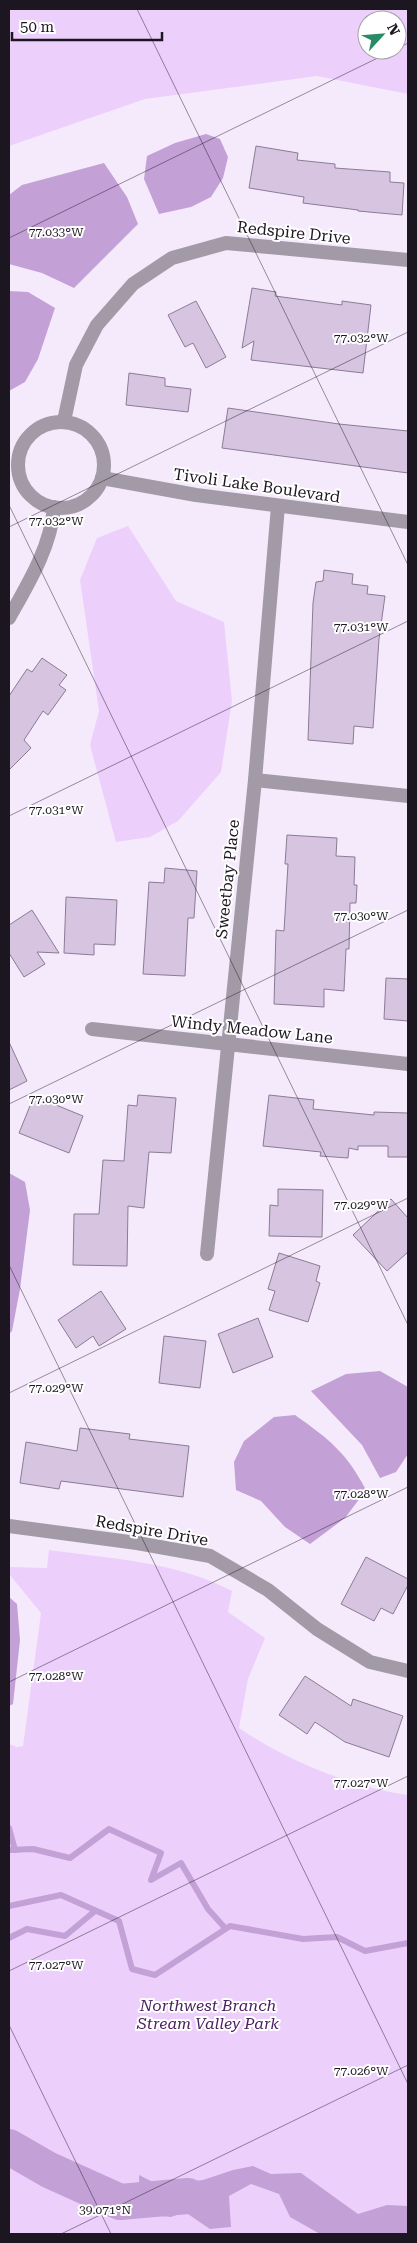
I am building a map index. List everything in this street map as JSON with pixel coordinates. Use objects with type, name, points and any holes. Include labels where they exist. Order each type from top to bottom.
[{"type":"street","name":"Redspire Drive","points":[[64,421],[76,365],[97,325],[133,284],[172,258],[226,243],[408,260]]},
{"type":"street","points":[[64,421],[77,424],[88,431],[97,441],[102,452],[104,466],[102,478],[96,489],[83,502],[66,508],[41,503],[31,496],[23,485],[18,473],[15,444],[38,427],[51,422],[64,421]]},
{"type":"street","name":"Tivoli Lake Boulevard","points":[[102,478],[196,495],[408,522]]},
{"type":"street","name":"Sweetbay Place","points":[[207,1254],[255,780],[278,506]]},
{"type":"street","points":[[9,618],[34,572],[53,523],[54,507]]},
{"type":"street","points":[[255,780],[408,796]]},
{"type":"street","name":"Windy Meadow Lane","points":[[92,1029],[408,1064]]},
{"type":"street","name":"Redspire Drive","points":[[9,1526],[137,1543],[210,1556],[268,1590],[317,1629],[370,1662],[408,1671]]},
{"type":"green space","points":[[9,9],[408,9],[408,94],[317,76],[145,99],[9,146]]},
{"type":"green space","points":[[128,526],[176,601],[224,622],[232,701],[221,772],[178,821],[150,837],[116,842],[90,745],[99,711],[80,580],[97,538]]},
{"type":"green space","name":"Northwest Branch Stream Valley Park","points":[[49,1550],[166,1567],[210,1581],[232,1591],[228,1612],[265,1638],[248,1679],[239,1728],[277,1751],[342,1779],[408,1795],[408,2234],[9,2234],[9,1744],[17,1747],[23,1746],[41,1613],[9,1574],[9,1567],[47,1568]]},
{"type":"shaded area","points":[[206,134],[220,139],[228,157],[223,178],[211,197],[191,207],[159,214],[144,179],[147,156],[175,143]]},
{"type":"shaded area","points":[[104,163],[127,197],[138,224],[74,288],[42,273],[9,264],[9,195],[22,185]]},
{"type":"shaded area","points":[[9,291],[28,292],[55,308],[38,359],[25,382],[9,391]]},
{"type":"shaded area","points":[[9,1173],[25,1182],[30,1210],[20,1289],[12,1331],[9,1334]]},
{"type":"shaded area","points":[[380,1371],[408,1387],[408,1454],[396,1472],[380,1478],[362,1445],[311,1391],[346,1374]]},
{"type":"shaded area","points":[[295,1415],[318,1432],[344,1456],[366,1490],[345,1518],[310,1544],[285,1527],[261,1501],[236,1490],[234,1462],[244,1441],[274,1417]]},
{"type":"shaded area","points":[[9,1597],[17,1604],[20,1640],[13,1704],[9,1706]]},
{"type":"shaded area","points":[[253,2166],[271,2174],[301,2173],[358,2214],[387,2205],[408,2206],[408,2234],[320,2234],[290,2217],[279,2194],[251,2184],[229,2196],[231,2227],[210,2229],[185,2212],[171,2217],[140,2214],[139,2175],[159,2185],[203,2180],[233,2170]]},
{"type":"building","points":[[256,146],[298,153],[297,160],[335,164],[335,168],[390,172],[390,182],[404,183],[402,215],[303,203],[304,197],[249,188]]},
{"type":"building","points":[[252,288],[276,292],[275,296],[342,305],[342,301],[371,305],[363,373],[251,360],[254,341],[242,348]]},
{"type":"building","points":[[196,301],[226,357],[206,368],[193,343],[185,347],[168,315]]},
{"type":"building","points":[[129,373],[165,378],[165,386],[191,389],[188,412],[126,405]]},
{"type":"building","points":[[228,408],[339,424],[408,431],[408,473],[222,448]]},
{"type":"building","points":[[324,570],[353,574],[352,584],[368,586],[367,594],[385,596],[379,639],[373,728],[354,726],[353,744],[308,740],[313,603],[316,582],[323,581]]},
{"type":"building","points":[[42,658],[67,675],[59,685],[66,690],[48,715],[43,711],[24,740],[31,748],[9,770],[9,696],[27,669],[32,672]]},
{"type":"building","points":[[287,835],[337,838],[336,856],[355,857],[354,885],[357,885],[356,903],[350,903],[349,949],[346,949],[344,991],[324,989],[324,1007],[274,1004],[276,930],[284,931],[288,864],[285,864]]},
{"type":"building","points":[[165,868],[197,871],[194,918],[188,918],[185,976],[143,974],[149,882],[164,883]]},
{"type":"building","points":[[66,897],[117,900],[115,945],[94,944],[94,955],[64,953]]},
{"type":"building","points":[[32,910],[59,953],[37,952],[45,964],[24,977],[9,953],[9,925]]},
{"type":"building","points":[[386,978],[408,979],[408,1021],[384,1019]]},
{"type":"building","points":[[9,1042],[27,1081],[9,1090]]},
{"type":"building","points":[[138,1095],[176,1098],[171,1153],[149,1152],[144,1208],[128,1206],[127,1266],[73,1265],[74,1214],[99,1214],[103,1160],[124,1161],[128,1105],[137,1106]]},
{"type":"building","points":[[269,1095],[314,1100],[313,1109],[374,1115],[374,1112],[408,1113],[408,1157],[388,1157],[388,1146],[358,1146],[358,1150],[349,1148],[348,1158],[320,1156],[321,1152],[263,1146]]},
{"type":"building","points":[[34,1096],[83,1116],[69,1153],[19,1133]]},
{"type":"building","points":[[278,1189],[323,1190],[322,1237],[269,1236],[270,1205],[278,1206]]},
{"type":"building","points":[[391,1199],[408,1218],[408,1252],[387,1271],[353,1235]]},
{"type":"building","points":[[279,1253],[320,1266],[316,1281],[320,1283],[308,1322],[269,1310],[275,1291],[268,1289]]},
{"type":"building","points":[[101,1291],[126,1329],[99,1346],[93,1336],[76,1348],[58,1320]]},
{"type":"building","points":[[258,1318],[273,1357],[233,1373],[218,1334]]},
{"type":"building","points":[[164,1336],[206,1341],[200,1388],[159,1383]]},
{"type":"building","points":[[80,1428],[130,1434],[129,1439],[189,1446],[183,1497],[61,1481],[59,1489],[20,1483],[26,1442],[77,1451]]},
{"type":"building","points":[[366,1557],[408,1579],[408,1585],[393,1614],[381,1608],[374,1621],[341,1604]]},
{"type":"building","points":[[305,1676],[351,1706],[353,1699],[403,1716],[389,1757],[345,1742],[315,1722],[307,1734],[279,1715]]},
{"type":"waterway","points":[[9,1828],[15,1850]]},
{"type":"waterway","points":[[9,1850],[33,1849],[70,1858],[109,1829],[161,1853],[151,1880],[181,1863],[208,1909],[225,1928]]},
{"type":"waterway","points":[[9,1906],[61,1895],[119,1921],[132,1969],[155,1975],[230,1926],[303,1939],[337,1937],[365,1951],[408,1943]]},
{"type":"waterway","points":[[9,1938],[27,1929],[65,1936],[95,1911]]},
{"type":"waterway","points":[[9,2147],[49,2170],[120,2202],[188,2196]]}]
